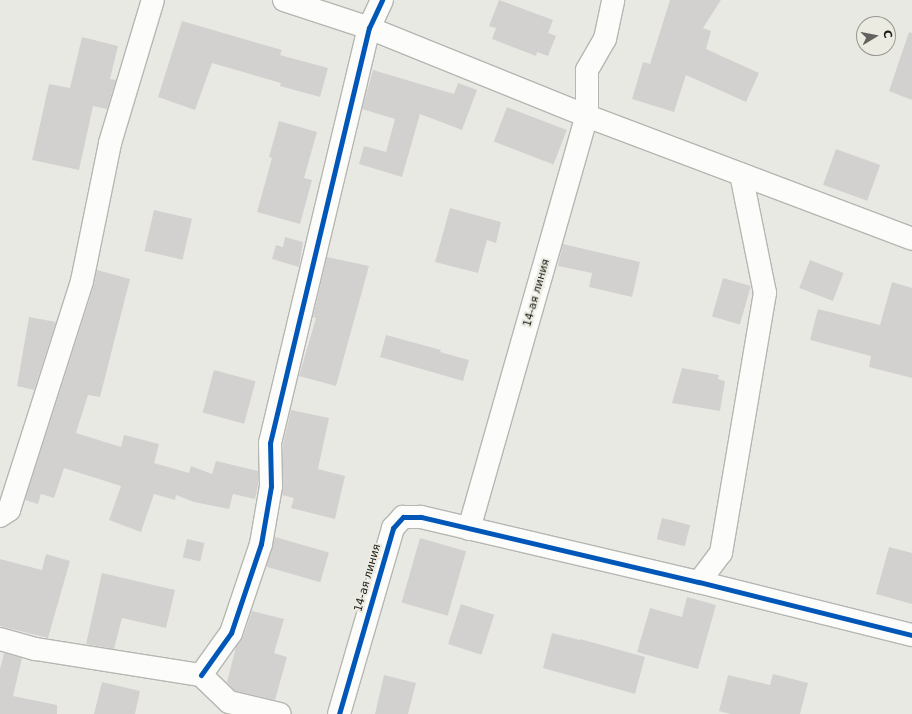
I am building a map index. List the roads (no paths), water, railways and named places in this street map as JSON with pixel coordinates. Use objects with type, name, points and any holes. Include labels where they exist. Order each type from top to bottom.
[{"type":"street","points":[[0,516],[9,510],[82,281],[110,143],[153,0]]},
{"type":"street","points":[[284,0],[369,28],[587,116],[912,239]]},
{"type":"street","points":[[201,676],[231,633],[261,544],[271,486],[270,443],[369,28],[382,0]]},
{"type":"street","name":"14-ая линия","points":[[339,714],[393,528],[403,517],[421,517],[469,529],[587,116],[587,70],[605,39],[613,0]]},
{"type":"street","points":[[698,582],[721,553],[765,293],[741,174]]},
{"type":"street","points":[[469,529],[698,582],[912,636]]},
{"type":"street","points":[[0,639],[36,649],[201,676],[229,702],[280,714]]}]
